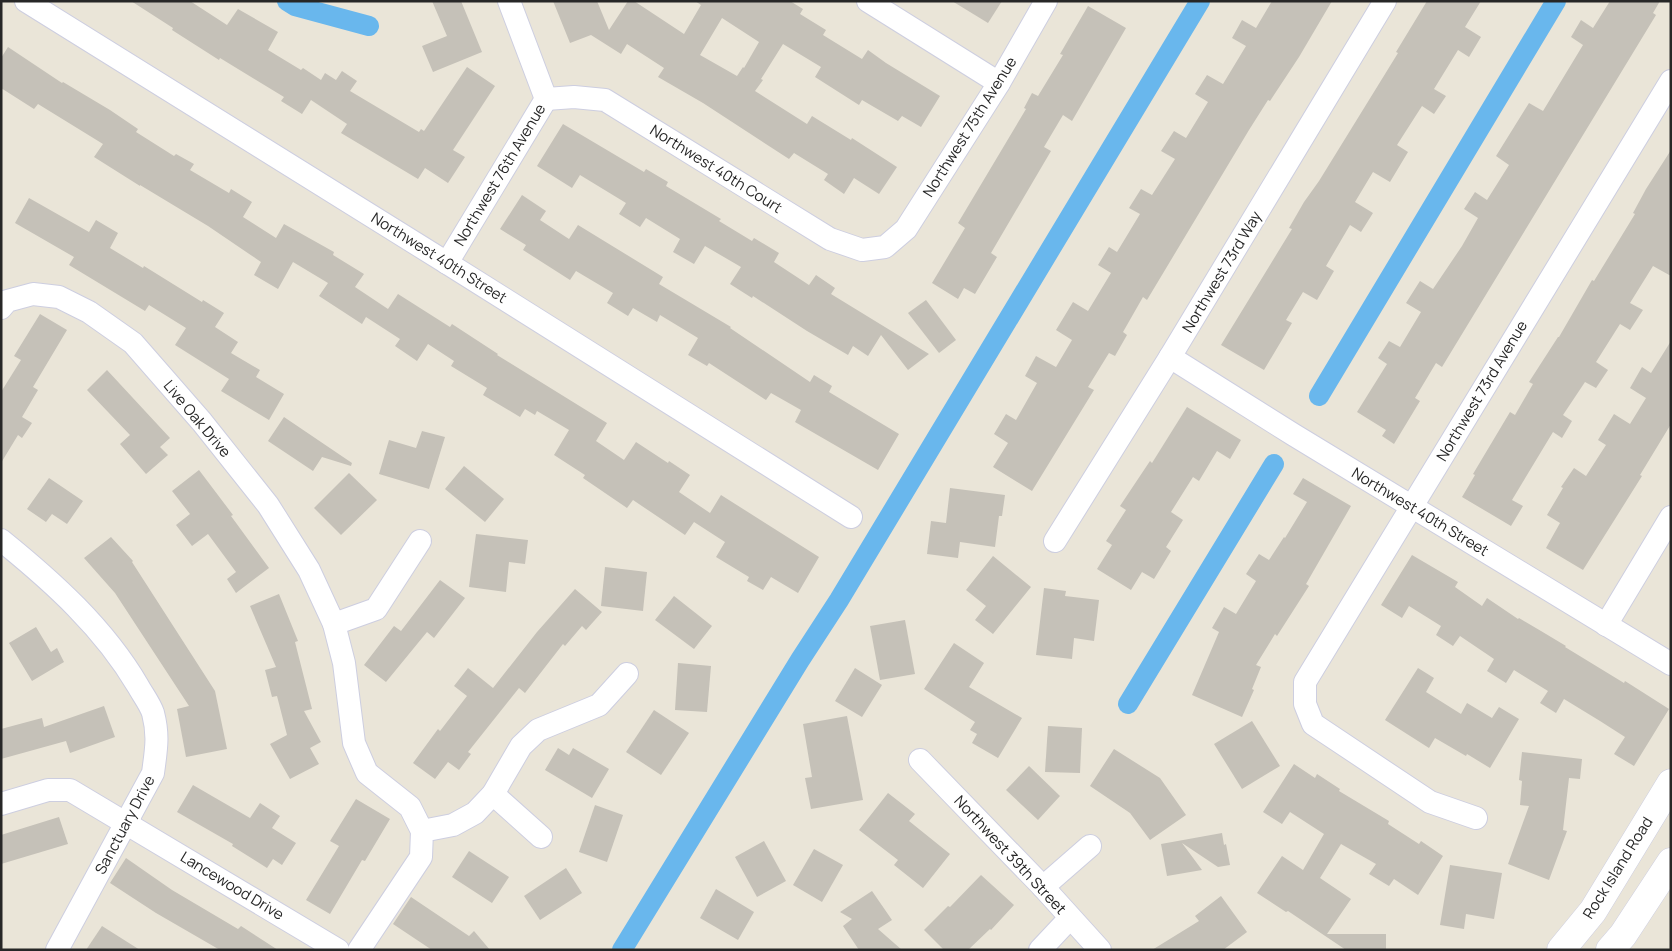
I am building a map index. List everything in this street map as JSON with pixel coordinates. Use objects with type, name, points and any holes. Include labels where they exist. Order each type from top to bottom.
[{"type":"main road","name":"Rock Island Road","points":[[1561,950],[1593,911],[1671,783]]},
{"type":"main road","points":[[1610,950],[1623,935],[1671,862]]},
{"type":"street","name":"Northwest 40th Street","points":[[26,1],[447,263],[851,518]]},
{"type":"street","name":"Northwest 76th Avenue","points":[[447,263],[546,99],[509,1]]},
{"type":"street","points":[[868,1],[999,82]]},
{"type":"street","name":"Northwest 75th Avenue","points":[[885,247],[906,229],[999,82],[1046,1]]},
{"type":"street","name":"Northwest 73rd Way","points":[[1055,541],[1170,357],[1385,1]]},
{"type":"street","name":"Northwest 73rd Avenue","points":[[1476,818],[1430,802],[1313,724],[1305,704],[1305,682],[1671,81]]},
{"type":"street","name":"Northwest 40th Court","points":[[546,99],[574,97],[605,100],[830,239],[862,250],[885,247]]},
{"type":"street","name":"Live Oak Drive","points":[[1,308],[7,301],[33,294],[59,297],[89,312],[133,344],[202,422],[268,506],[309,570],[334,624],[344,663],[354,743],[367,773],[410,807],[422,831]]},
{"type":"street","name":"Northwest 40th Street","points":[[1170,357],[1411,507],[1671,664]]},
{"type":"street","points":[[1606,625],[1671,517]]},
{"type":"street","name":"Sanctuary Drive","points":[[1,540],[26,560],[85,615],[126,666],[152,711],[158,740],[153,773],[57,950]]},
{"type":"street","points":[[334,624],[376,609],[420,541]]},
{"type":"street","points":[[359,950],[420,857],[422,831],[453,825],[475,813],[493,794],[521,746],[538,730],[599,705],[627,674]]},
{"type":"street","name":"Northwest 39th Street","points":[[920,760],[1043,887],[1100,950]]},
{"type":"street","name":"Lancewood Drive","points":[[1,804],[48,790],[70,790],[338,950]]},
{"type":"street","points":[[493,794],[541,837]]},
{"type":"street","points":[[1043,887],[1090,846]]},
{"type":"street","points":[[1040,950],[1070,918]]},
{"type":"building","points":[[131,1],[190,1],[227,25],[238,9],[278,32],[268,50],[301,70],[303,68],[321,80],[325,73],[336,80],[342,71],[357,81],[350,91],[419,132],[421,129],[424,131],[467,67],[495,86],[453,150],[465,157],[448,183],[425,168],[418,179],[341,133],[347,124],[311,100],[302,114],[281,101],[284,97],[220,58],[219,60]]},
{"type":"building","points":[[432,1],[461,1],[482,52],[433,72],[422,46],[447,36]]},
{"type":"building","points":[[553,1],[597,1],[609,30],[628,1],[634,1],[684,34],[701,5],[695,1],[790,1],[803,9],[800,14],[826,30],[823,35],[862,59],[868,50],[940,96],[921,127],[902,116],[898,121],[862,100],[859,105],[815,77],[821,67],[783,44],[755,91],[807,124],[812,116],[851,140],[852,138],[897,167],[879,194],[854,178],[844,194],[824,180],[828,174],[794,153],[789,159],[703,103],[658,77],[664,68],[627,44],[621,54],[591,35],[570,43]],"holes":[[[722,18],[759,42],[744,68],[737,76],[700,55]]]},
{"type":"building","points":[[952,1],[1002,1],[988,23]]},
{"type":"building","points":[[1272,1],[1332,1],[1299,57],[1249,130],[1147,300],[1143,297],[1123,332],[1127,335],[1115,356],[1109,353],[1088,387],[1094,390],[1032,491],[993,467],[1008,443],[994,434],[1006,414],[1016,420],[1037,383],[1025,376],[1036,356],[1056,367],[1072,340],[1056,330],[1073,302],[1088,311],[1111,273],[1098,265],[1109,247],[1117,252],[1140,214],[1129,208],[1141,189],[1152,195],[1175,159],[1161,151],[1174,131],[1186,138],[1208,102],[1195,94],[1207,75],[1223,84],[1246,46],[1232,38],[1242,20],[1256,28]]},
{"type":"building","points":[[1427,1],[1481,1],[1465,27],[1481,37],[1469,57],[1458,50],[1434,89],[1446,96],[1434,114],[1422,106],[1397,145],[1408,152],[1390,182],[1373,172],[1355,202],[1373,213],[1361,232],[1350,225],[1326,266],[1334,271],[1317,300],[1303,292],[1286,320],[1292,323],[1264,370],[1221,345],[1292,229],[1289,228],[1304,202],[1398,53],[1396,52]]},
{"type":"building","points":[[1610,1],[1660,1],[1653,13],[1656,15],[1442,367],[1436,363],[1415,398],[1420,401],[1394,444],[1382,436],[1386,430],[1357,412],[1387,364],[1378,358],[1389,341],[1400,347],[1421,312],[1406,303],[1420,281],[1433,289],[1462,246],[1478,218],[1464,209],[1475,192],[1487,200],[1509,165],[1496,156],[1529,103],[1543,111],[1583,45],[1571,37],[1581,20],[1593,28]]},
{"type":"building","points":[[1088,6],[1126,28],[1072,121],[1063,115],[1044,147],[1051,151],[991,253],[997,257],[975,294],[964,288],[958,299],[932,283],[965,228],[958,223],[1026,109],[1024,108],[1032,93],[1038,96],[1063,55],[1060,54]]},
{"type":"building","points":[[8,47],[62,83],[110,110],[138,129],[136,132],[174,156],[176,154],[194,164],[190,170],[229,193],[231,189],[252,202],[243,217],[276,238],[284,224],[334,252],[333,255],[364,274],[355,287],[388,309],[398,294],[450,327],[452,324],[497,355],[607,423],[596,441],[624,460],[636,442],[690,475],[679,492],[710,513],[721,495],[819,557],[798,593],[771,577],[763,590],[747,581],[749,577],[716,557],[725,542],[694,522],[685,535],[633,500],[627,508],[583,478],[585,475],[554,455],[569,430],[537,411],[535,415],[525,409],[520,417],[483,395],[487,388],[451,366],[454,361],[428,344],[417,361],[395,346],[400,339],[366,317],[362,324],[319,296],[328,283],[293,262],[278,289],[254,275],[261,262],[208,226],[94,157],[103,144],[38,104],[34,109],[1,88],[1,58]]},
{"type":"building","points":[[563,124],[644,172],[646,169],[668,182],[666,186],[721,219],[719,221],[752,241],[754,238],[779,253],[774,262],[809,285],[816,275],[835,288],[831,294],[929,354],[908,370],[881,335],[868,356],[853,346],[848,355],[753,296],[752,298],[730,284],[741,267],[705,246],[694,264],[673,252],[680,239],[646,218],[640,227],[619,214],[626,203],[580,175],[572,188],[537,166]]},
{"type":"building","points":[[1671,150],[1671,276],[1653,266],[1630,303],[1643,310],[1630,330],[1620,324],[1596,362],[1608,370],[1596,388],[1585,382],[1563,415],[1572,421],[1562,438],[1553,432],[1512,500],[1523,506],[1511,526],[1462,497],[1475,475],[1473,474],[1510,412],[1515,415],[1533,384],[1529,382],[1559,337],[1592,280],[1594,281],[1635,214],[1633,213],[1646,189]]},
{"type":"building","points":[[522,195],[546,211],[540,220],[569,239],[578,225],[663,277],[659,284],[731,327],[810,382],[814,375],[832,386],[829,392],[899,434],[878,470],[795,422],[801,410],[771,393],[766,400],[709,363],[707,366],[688,355],[698,338],[660,315],[657,322],[633,308],[628,316],[607,303],[613,293],[576,271],[570,280],[523,250],[526,245],[500,229]]},
{"type":"building","points":[[29,198],[89,232],[96,220],[118,233],[110,248],[224,313],[215,327],[238,342],[231,353],[260,370],[256,377],[284,394],[269,420],[221,391],[229,379],[175,345],[186,328],[149,305],[145,311],[69,265],[74,257],[15,223]]},
{"type":"building","points":[[926,300],[956,340],[939,353],[908,313]]},
{"type":"building","points":[[40,314],[67,330],[33,387],[38,390],[22,417],[32,423],[22,438],[18,435],[1,463],[1,392],[21,360],[14,356]]},
{"type":"building","points":[[1671,341],[1671,424],[1640,475],[1642,476],[1583,570],[1546,548],[1560,523],[1547,515],[1563,488],[1561,487],[1574,468],[1586,476],[1606,445],[1598,440],[1614,414],[1630,424],[1646,398],[1630,388],[1642,367],[1651,373]]},
{"type":"building","points":[[107,370],[170,438],[160,447],[168,455],[146,474],[120,444],[130,435],[87,390]]},
{"type":"building","points":[[1187,407],[1241,440],[1230,459],[1217,451],[1199,481],[1193,477],[1171,512],[1183,520],[1166,547],[1171,551],[1154,579],[1142,572],[1131,590],[1097,569],[1112,545],[1106,541],[1126,510],[1120,506],[1150,461],[1152,463]]},
{"type":"building","points":[[284,417],[352,463],[351,466],[322,457],[313,471],[268,441]]},
{"type":"building","points":[[422,431],[445,437],[429,489],[379,474],[389,440],[416,448]]},
{"type":"building","points":[[464,466],[504,499],[485,522],[445,489]]},
{"type":"building","points":[[199,470],[233,515],[231,516],[269,568],[236,593],[227,579],[236,572],[208,534],[192,546],[176,525],[190,514],[172,491]]},
{"type":"building","points":[[349,473],[377,500],[341,535],[314,508]]},
{"type":"building","points":[[49,478],[83,501],[67,524],[52,514],[46,522],[27,509]]},
{"type":"building","points":[[1303,478],[1351,506],[1306,584],[1309,586],[1256,665],[1261,667],[1252,689],[1254,690],[1242,717],[1192,695],[1219,632],[1212,628],[1224,607],[1236,614],[1256,581],[1246,574],[1259,554],[1269,560],[1307,502],[1293,494]]},
{"type":"building","points":[[950,488],[1005,495],[1002,516],[999,516],[995,547],[960,542],[958,558],[927,554],[931,521],[946,523]]},
{"type":"building","points":[[476,534],[528,540],[525,564],[509,562],[506,592],[469,587]]},
{"type":"building","points":[[111,537],[133,561],[215,691],[227,749],[186,757],[177,709],[189,706],[115,593],[84,558]]},
{"type":"building","points":[[1412,555],[1458,582],[1455,587],[1482,606],[1487,598],[1518,619],[1566,646],[1624,683],[1625,681],[1669,709],[1634,766],[1614,754],[1625,737],[1600,721],[1564,699],[1556,713],[1540,703],[1548,691],[1514,670],[1506,683],[1487,671],[1494,659],[1460,636],[1453,646],[1436,635],[1441,626],[1409,606],[1402,618],[1381,605]]},
{"type":"building","points":[[993,556],[1031,587],[993,634],[975,620],[986,606],[966,590]]},
{"type":"building","points":[[605,567],[647,572],[643,611],[601,606]]},
{"type":"building","points":[[440,580],[465,598],[434,638],[427,632],[386,682],[364,665],[394,626],[401,631]]},
{"type":"building","points":[[1044,588],[1066,591],[1065,596],[1099,600],[1094,641],[1074,638],[1072,659],[1036,655]]},
{"type":"building","points":[[575,589],[602,612],[586,630],[582,626],[565,646],[563,644],[525,693],[519,688],[468,752],[471,754],[459,770],[448,762],[435,779],[413,763],[438,729],[440,731],[467,696],[454,686],[468,668],[493,688],[537,632]]},
{"type":"building","points":[[279,594],[298,641],[295,642],[312,709],[304,711],[321,742],[310,748],[319,764],[290,779],[270,744],[287,735],[277,696],[272,697],[265,670],[276,667],[250,606]]},
{"type":"building","points":[[674,596],[712,626],[694,649],[655,620]]},
{"type":"building","points":[[905,620],[915,674],[880,680],[870,626]]},
{"type":"building","points":[[36,627],[51,652],[57,648],[64,662],[32,681],[9,643]]},
{"type":"building","points":[[954,643],[984,663],[969,687],[1022,718],[998,758],[972,743],[977,734],[970,730],[975,722],[924,689]]},
{"type":"building","points":[[678,663],[711,666],[707,712],[675,710]]},
{"type":"building","points":[[855,668],[882,685],[862,717],[835,701]]},
{"type":"building","points":[[1418,668],[1434,678],[1426,692],[1461,714],[1467,703],[1492,718],[1499,707],[1519,719],[1490,768],[1435,738],[1429,748],[1385,720]]},
{"type":"building","points":[[104,706],[115,737],[70,753],[66,741],[1,759],[1,729],[42,718],[44,727]]},
{"type":"building","points":[[654,710],[689,733],[661,775],[626,752]]},
{"type":"building","points":[[847,716],[863,800],[811,809],[805,778],[812,777],[803,724]]},
{"type":"building","points":[[1252,721],[1280,766],[1242,789],[1214,744]]},
{"type":"building","points":[[1048,726],[1082,728],[1080,773],[1045,772]]},
{"type":"building","points":[[558,748],[569,755],[573,748],[609,769],[592,798],[545,770]]},
{"type":"building","points":[[1114,749],[1160,778],[1186,815],[1150,840],[1130,813],[1090,786]]},
{"type":"building","points":[[1522,752],[1582,759],[1580,779],[1569,778],[1563,830],[1567,831],[1549,880],[1508,864],[1529,806],[1520,805],[1522,781],[1519,780]]},
{"type":"building","points":[[1294,764],[1315,778],[1317,774],[1340,789],[1339,791],[1389,821],[1388,824],[1419,844],[1421,841],[1443,856],[1418,895],[1394,879],[1389,886],[1369,874],[1376,864],[1341,844],[1320,878],[1351,899],[1327,934],[1386,934],[1386,950],[1346,950],[1288,911],[1286,912],[1257,893],[1282,856],[1303,870],[1324,834],[1290,812],[1282,824],[1263,812]]},
{"type":"building","points":[[1029,766],[1060,796],[1038,820],[1006,790]]},
{"type":"building","points":[[193,785],[250,818],[260,803],[280,816],[272,828],[296,843],[282,865],[273,859],[267,868],[232,846],[233,844],[177,812]]},
{"type":"building","points":[[888,793],[915,814],[909,821],[950,854],[923,888],[894,865],[898,860],[859,830]]},
{"type":"building","points":[[356,799],[390,819],[365,861],[362,860],[330,914],[306,900],[339,846],[330,841]]},
{"type":"building","points":[[595,805],[623,815],[607,862],[579,852]]},
{"type":"building","points":[[59,817],[68,844],[1,864],[1,835]]},
{"type":"building","points":[[1222,833],[1230,865],[1218,867],[1182,843],[1202,870],[1167,876],[1161,844]]},
{"type":"building","points":[[764,841],[786,881],[757,897],[735,857]]},
{"type":"building","points":[[814,849],[843,865],[822,902],[793,885]]},
{"type":"building","points":[[469,851],[509,877],[492,903],[452,877]]},
{"type":"building","points":[[126,858],[172,890],[238,929],[241,926],[278,950],[220,950],[156,913],[110,883]]},
{"type":"building","points":[[1450,865],[1502,873],[1494,919],[1466,914],[1464,929],[1440,925]]},
{"type":"building","points":[[566,868],[582,893],[540,920],[524,896]]},
{"type":"building","points":[[981,875],[1014,905],[991,930],[968,950],[944,950],[924,930],[948,906],[950,907]]},
{"type":"building","points":[[716,889],[754,912],[738,940],[700,918]]},
{"type":"building","points":[[872,891],[892,920],[878,929],[902,950],[859,950],[843,926],[852,919],[840,912]]},
{"type":"building","points":[[1221,896],[1247,932],[1223,950],[1152,950],[1199,921],[1195,916]]},
{"type":"building","points":[[411,897],[469,936],[474,931],[490,950],[432,950],[393,924]]},
{"type":"building","points":[[102,926],[140,950],[86,950]]},
{"type":"waterway","points":[[287,1],[295,6],[369,26]]},
{"type":"waterway","points":[[622,950],[800,660],[839,600],[1200,1]]},
{"type":"waterway","points":[[1319,396],[1556,1]]},
{"type":"waterway","points":[[1128,704],[1274,464]]}]
